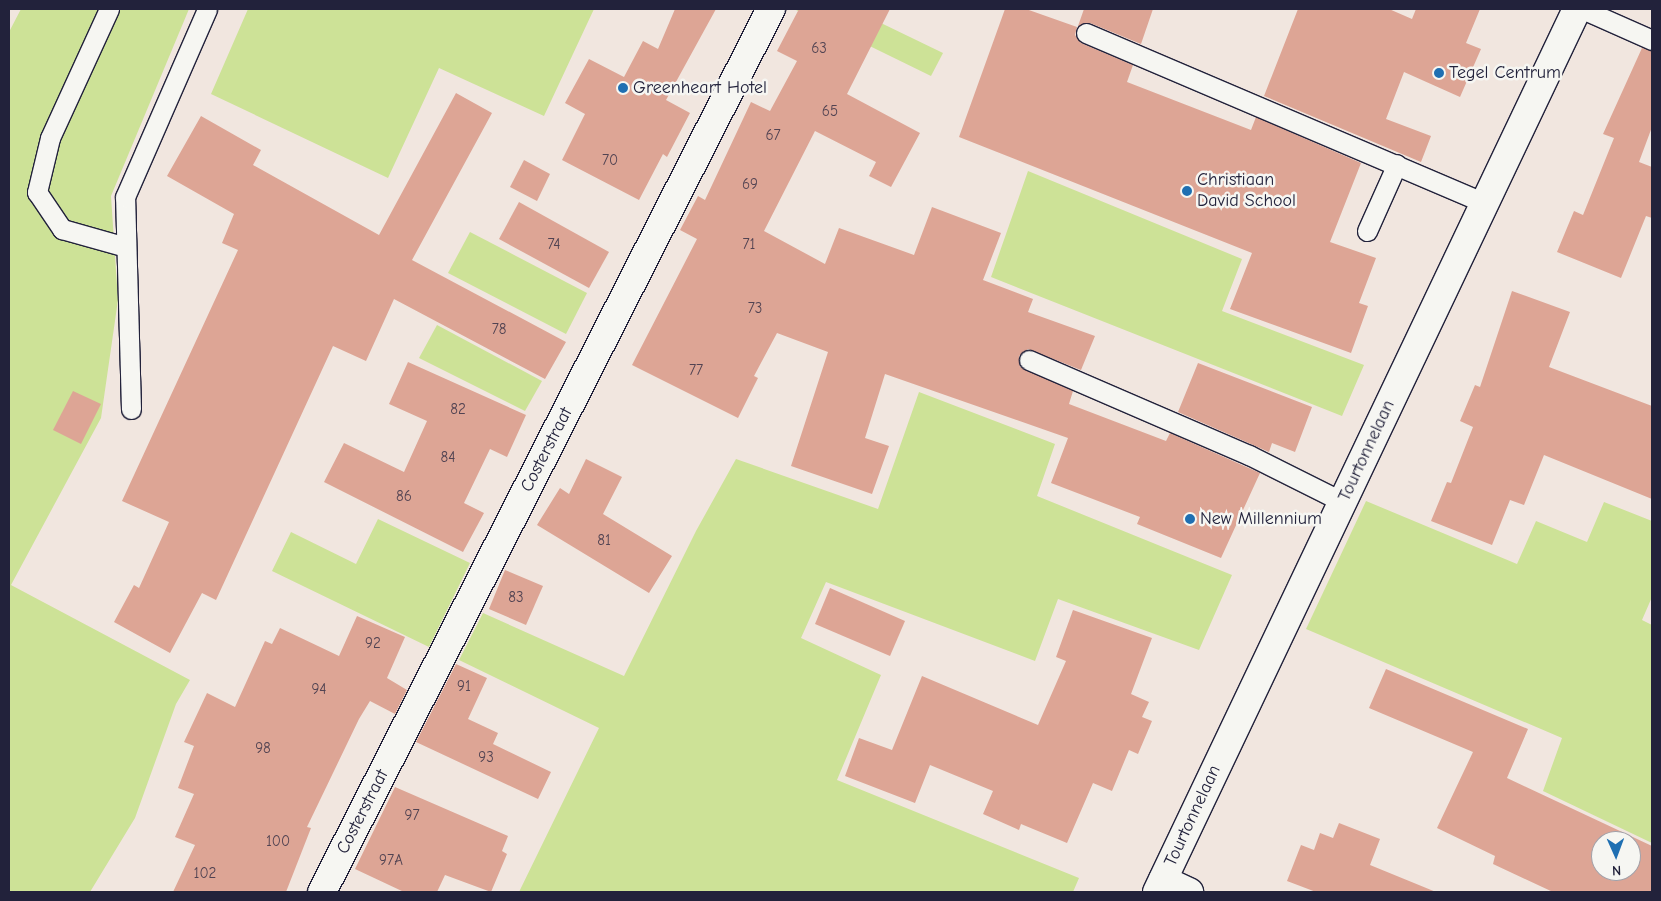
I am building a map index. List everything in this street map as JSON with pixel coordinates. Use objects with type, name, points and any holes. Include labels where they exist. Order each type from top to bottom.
[{"type":"street","name":"Costerstraat","points":[[322,892],[771,9]]},
{"type":"street","name":"Tourtonnelaan","points":[[1160,886],[1577,9]]},
{"type":"street","points":[[1160,886],[1189,892]]},
{"type":"lane","points":[[109,9],[50,138],[38,192],[62,228],[126,247]]},
{"type":"lane","points":[[131,409],[125,197],[208,9]]},
{"type":"lane","points":[[1582,9],[1652,40]]},
{"type":"lane","points":[[1086,33],[1485,203]]},
{"type":"lane","points":[[1367,231],[1397,164]]},
{"type":"lane","points":[[1029,360],[1249,455],[1343,502]]},
{"type":"green space","points":[[21,9],[189,9],[111,196],[118,300],[101,418],[11,585],[190,680],[176,704],[135,818],[90,892],[9,892],[9,32]]},
{"type":"green space","points":[[248,9],[594,9],[544,116],[439,68],[388,178],[211,94]]},
{"type":"green space","points":[[794,9],[852,9],[943,53],[931,76]]},
{"type":"green space","points":[[1028,171],[1242,259],[1222,311],[1364,365],[1342,416],[991,277]]},
{"type":"green space","points":[[470,232],[587,293],[566,334],[448,273]]},
{"type":"green space","points":[[437,325],[542,381],[525,411],[419,358]]},
{"type":"green space","points":[[919,392],[1055,444],[1037,496],[1232,575],[1199,650],[1058,599],[1035,661],[826,582],[801,638],[881,675],[837,780],[1079,878],[1073,892],[519,892],[599,728],[459,660],[483,613],[624,676],[696,531],[736,459],[878,509]]},
{"type":"green space","points":[[1366,501],[1517,564],[1536,521],[1587,542],[1604,502],[1652,521],[1652,597],[1642,620],[1652,625],[1652,843],[1641,838],[1641,831],[1627,831],[1543,791],[1562,738],[1306,629]]},
{"type":"green space","points":[[378,519],[470,563],[429,647],[272,571],[291,532],[356,564]]},
{"type":"building","points":[[675,9],[716,9],[666,100],[690,113],[667,157],[663,154],[639,200],[562,160],[585,114],[565,103],[589,59],[624,77],[643,41],[658,49]]},
{"type":"building","points":[[799,9],[890,9],[847,94],[920,133],[891,187],[869,176],[876,162],[815,131],[764,231],[825,264],[839,228],[914,255],[932,207],[1001,233],[983,280],[1033,299],[1028,312],[1095,336],[1081,370],[1028,349],[1019,356],[1020,367],[1073,391],[1069,404],[1166,441],[1170,433],[1260,473],[1221,558],[1137,524],[1140,517],[1051,483],[1068,438],[885,374],[865,438],[889,446],[872,494],[791,466],[828,352],[777,333],[754,376],[758,378],[738,418],[632,365],[697,239],[680,230],[698,196],[705,200],[751,102],[770,111],[797,61],[777,51]]},
{"type":"building","points":[[1005,9],[1026,9],[1077,27],[1075,35],[1081,43],[1133,65],[1127,82],[1251,130],[1256,117],[1361,163],[1330,242],[1376,258],[1359,303],[1368,306],[1351,353],[1230,309],[1252,253],[959,137]]},
{"type":"building","points":[[1084,9],[1153,9],[1141,44],[1090,23],[1078,26]]},
{"type":"building","points":[[1298,9],[1389,9],[1412,19],[1416,9],[1480,9],[1466,43],[1481,49],[1460,97],[1404,72],[1386,119],[1431,136],[1421,162],[1264,96]]},
{"type":"building","points":[[1642,48],[1652,51],[1652,127],[1639,162],[1652,167],[1652,218],[1646,216],[1621,278],[1557,252],[1574,211],[1583,215],[1614,138],[1603,134]]},
{"type":"building","points":[[456,93],[492,113],[412,260],[566,342],[545,379],[394,299],[366,361],[333,346],[216,600],[202,593],[170,653],[114,622],[134,585],[139,588],[169,522],[122,501],[238,250],[222,243],[234,214],[167,176],[201,116],[261,150],[253,165],[379,235]]},
{"type":"building","points":[[524,160],[550,174],[537,201],[510,187]]},
{"type":"building","points":[[519,202],[609,252],[589,288],[499,239]]},
{"type":"building","points":[[1512,291],[1570,312],[1549,367],[1652,406],[1652,499],[1544,455],[1524,505],[1510,500],[1492,545],[1431,521],[1447,482],[1451,483],[1473,427],[1460,421],[1475,385],[1480,387]]},
{"type":"building","points":[[408,362],[526,415],[507,457],[490,449],[464,503],[484,513],[463,552],[324,482],[344,443],[404,472],[427,421],[389,404]]},
{"type":"building","points":[[1198,363],[1312,407],[1295,452],[1272,443],[1269,452],[1178,412]]},
{"type":"building","points":[[73,391],[101,404],[81,444],[53,430]]},
{"type":"building","points":[[586,459],[622,477],[603,514],[672,556],[649,593],[537,525],[560,488],[569,494]]},
{"type":"building","points":[[505,570],[543,586],[526,625],[489,609]]},
{"type":"building","points":[[830,588],[905,621],[890,656],[815,624]]},
{"type":"building","points":[[1073,610],[1152,638],[1131,694],[1149,702],[1142,717],[1152,721],[1138,754],[1129,750],[1112,791],[1093,783],[1067,843],[1021,824],[1019,830],[983,814],[993,791],[930,765],[915,803],[845,776],[859,738],[892,750],[922,676],[1038,725],[1066,661],[1056,657]]},
{"type":"building","points":[[357,616],[405,637],[387,678],[407,690],[395,714],[370,701],[359,719],[307,827],[311,828],[286,892],[173,892],[195,845],[175,837],[194,794],[178,788],[194,746],[184,742],[207,693],[235,707],[265,641],[272,644],[280,628],[339,656]]},
{"type":"building","points":[[456,664],[487,678],[468,719],[498,733],[493,744],[551,772],[538,799],[416,742]]},
{"type":"building","points":[[1386,669],[1528,729],[1507,778],[1620,831],[1591,831],[1591,881],[1641,881],[1641,841],[1652,846],[1652,892],[1553,892],[1493,864],[1495,856],[1437,828],[1473,752],[1369,708]]},
{"type":"building","points":[[395,787],[508,836],[502,851],[507,854],[491,892],[445,875],[437,892],[404,892],[355,869]]},
{"type":"building","points":[[1339,823],[1380,839],[1370,865],[1436,892],[1316,892],[1287,881],[1301,845],[1314,850],[1320,833],[1333,838]]},
{"type":"place","name":"Tegel Centrum","points":[[1439,73]]},
{"type":"place","name":"Greenheart Hotel","points":[[623,88]]},
{"type":"place","name":"Christiaan David School","points":[[1187,191]]},
{"type":"place","name":"New Millennium","points":[[1190,519]]}]
